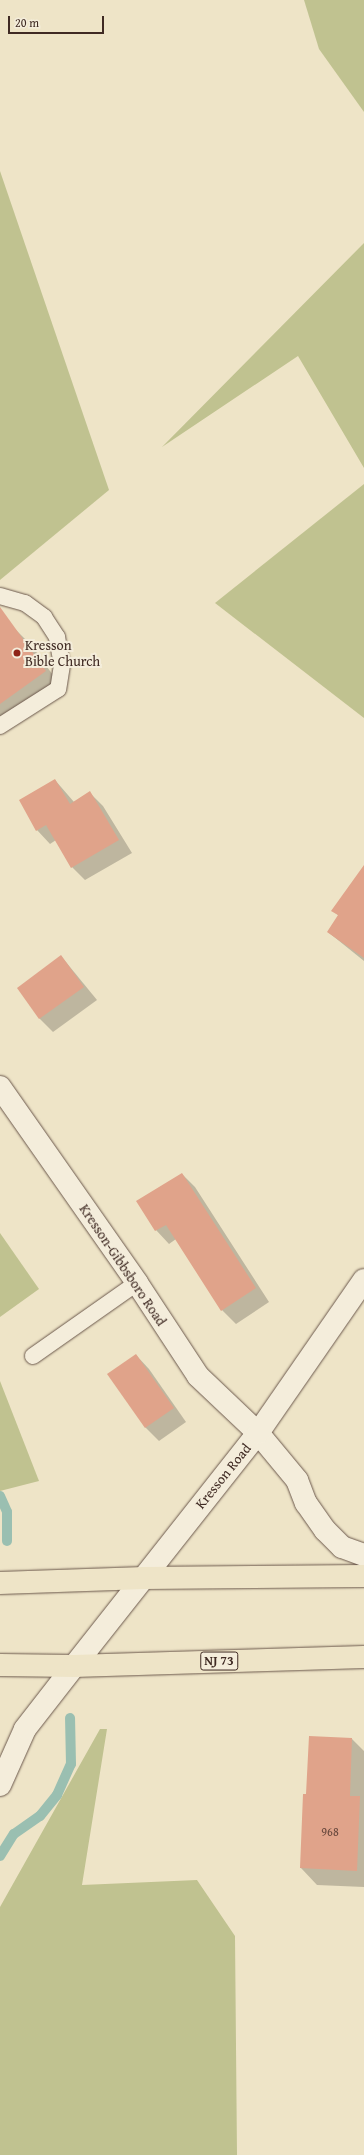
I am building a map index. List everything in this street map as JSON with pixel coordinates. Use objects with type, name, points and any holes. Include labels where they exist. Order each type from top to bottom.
[{"type":"highway","points":[[0,1583],[144,1578],[364,1576]]},
{"type":"highway","name":"NJ 73","points":[[0,1665],[74,1666],[364,1657]]},
{"type":"main road","name":"Kresson-Gibbsboro Road","points":[[0,1087],[137,1283],[198,1376],[258,1433],[297,1480],[306,1503],[325,1530],[342,1547],[364,1555]]},
{"type":"main road","name":"Kresson Road","points":[[0,1785],[25,1729],[258,1433],[345,1312],[364,1280]]},
{"type":"lane","points":[[0,596],[25,603],[44,617],[57,637],[62,665],[58,689],[0,726]]},
{"type":"lane","points":[[33,1356],[137,1283]]},
{"type":"green space","points":[[304,0],[364,0],[364,112],[319,49]]},
{"type":"green space","points":[[0,171],[109,490],[0,580]]},
{"type":"green space","points":[[364,243],[364,468],[298,356],[162,447]]},
{"type":"green space","points":[[364,484],[364,718],[215,603]]},
{"type":"green space","points":[[0,1233],[39,1289],[0,1317]]},
{"type":"green space","points":[[0,1381],[39,1481],[0,1491]]},
{"type":"green space","points":[[100,1729],[107,1729],[82,1885],[197,1880],[235,1936],[237,2155],[0,2155],[0,1907]]},
{"type":"building","name":"Kresson Bible Church","points":[[0,607],[46,671],[0,704]]},
{"type":"building","points":[[55,779],[70,804],[90,791],[119,840],[71,868],[46,825],[36,831],[19,800]]},
{"type":"building","points":[[364,865],[364,958],[327,932],[338,915],[331,911]]},
{"type":"building","points":[[61,955],[84,987],[39,1019],[17,988]]},
{"type":"building","points":[[182,1173],[256,1288],[221,1311],[166,1225],[155,1231],[136,1201]]},
{"type":"building","points":[[136,1354],[174,1408],[145,1428],[107,1374]]},
{"type":"building","points":[[309,1736],[352,1738],[350,1796],[360,1796],[357,1871],[300,1868],[303,1794],[306,1794]]},
{"type":"waterway","points":[[0,1496],[7,1512],[7,1541]]},
{"type":"waterway","points":[[0,1856],[14,1834],[40,1816],[57,1795],[71,1764],[70,1718]]},
{"type":"place","name":"Kresson Bible Church","points":[[17,653]]}]
